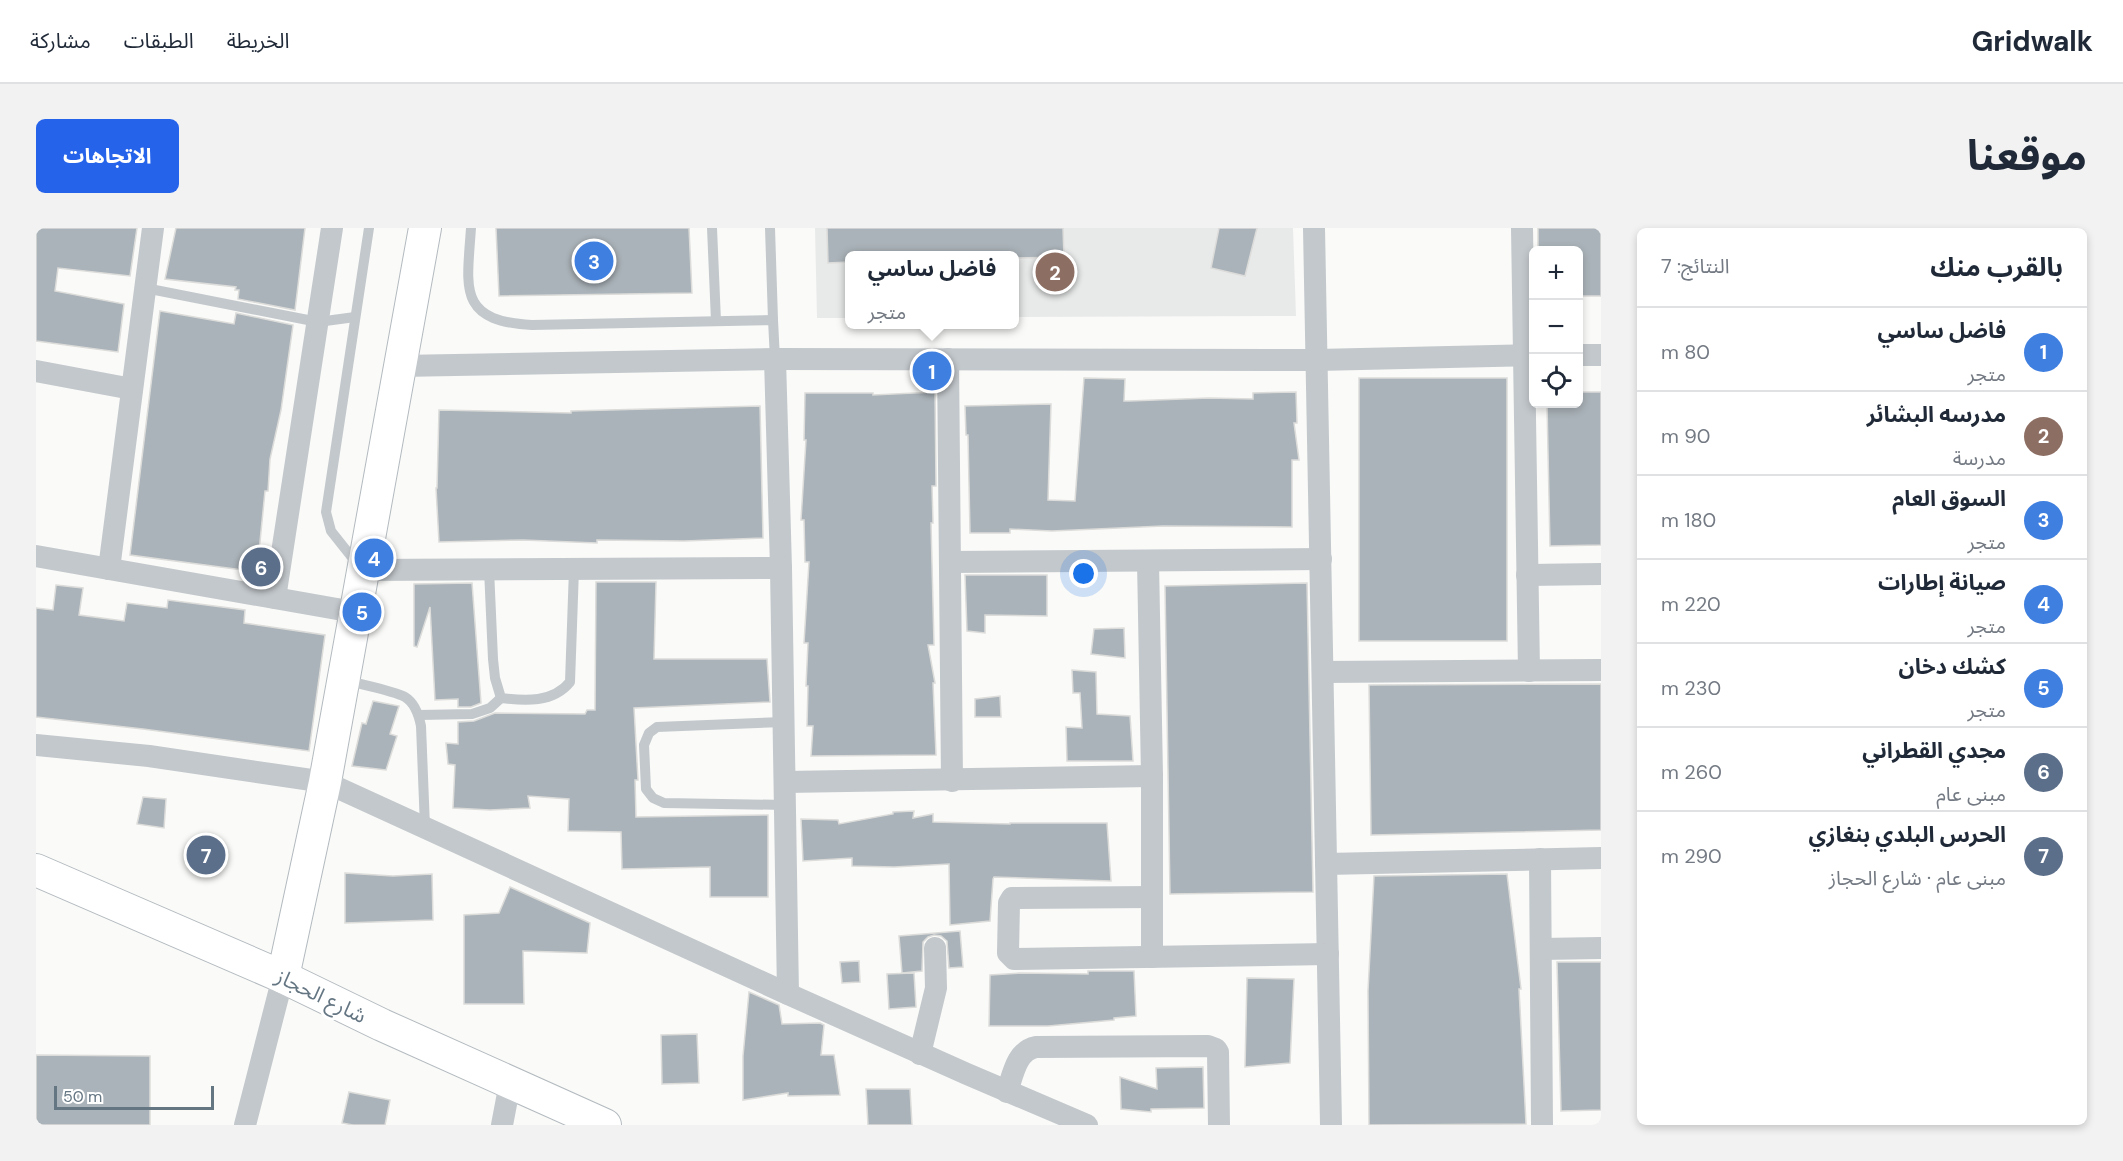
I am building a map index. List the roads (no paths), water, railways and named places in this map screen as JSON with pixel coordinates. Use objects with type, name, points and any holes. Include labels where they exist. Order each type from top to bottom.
[{"type":"street","points":[[109,568],[153,228]]},
{"type":"street","points":[[275,598],[332,228]]},
{"type":"street","points":[[245,1125],[283,977],[325,782],[425,228]]},
{"type":"street","points":[[1314,228],[1331,1125]]},
{"type":"street","points":[[1522,228],[1529,356],[1527,575],[1529,671]]},
{"type":"street","points":[[1583,355],[1601,355]]},
{"type":"street","points":[[400,366],[776,359],[1317,360],[1529,356]]},
{"type":"street","points":[[776,359],[788,994]]},
{"type":"street","points":[[948,359],[952,781]]},
{"type":"street","points":[[36,372],[132,389]]},
{"type":"street","points":[[36,556],[354,612]]},
{"type":"street","points":[[950,562],[1321,559]]},
{"type":"street","points":[[1148,561],[1152,776],[1152,957]]},
{"type":"street","points":[[362,570],[781,568]]},
{"type":"street","points":[[1527,575],[1601,574]]},
{"type":"street","points":[[1323,672],[1601,670]]},
{"type":"street","points":[[36,745],[149,756],[325,782],[920,1054],[1087,1125]]},
{"type":"street","points":[[784,782],[1152,776]]},
{"type":"street","points":[[1326,864],[1601,858]]},
{"type":"street","points":[[1540,859],[1542,1125]]},
{"type":"street","name":"شارع الحجاز","points":[[36,870],[283,977],[382,1025],[605,1125]]},
{"type":"street","points":[[1152,897],[1012,898],[1009,903],[1008,953],[1014,959],[1328,954]]},
{"type":"street","points":[[920,1054],[936,988],[935,948]]},
{"type":"street","points":[[1541,949],[1601,948]]},
{"type":"street","points":[[1007,1092],[1019,1059],[1028,1048],[1208,1046],[1218,1052],[1219,1125]]},
{"type":"street","points":[[501,1125],[510,1083]]},
{"type":"lane","points":[[362,570],[337,541],[331,531],[326,512],[369,228]]},
{"type":"lane","points":[[471,228],[467,284],[471,297],[487,316],[516,324],[532,325],[773,320]]},
{"type":"lane","points":[[712,228],[716,321]]},
{"type":"lane","points":[[770,228],[776,359]]},
{"type":"lane","points":[[145,288],[318,322],[355,317]]},
{"type":"lane","points":[[489,569],[493,659],[495,678],[501,698]]},
{"type":"lane","points":[[419,715],[472,714],[490,708],[501,698],[522,700],[552,696],[562,692],[570,682],[574,569]]},
{"type":"lane","points":[[342,679],[405,697],[419,715],[425,827]]},
{"type":"lane","points":[[784,722],[657,727],[649,733],[644,745],[646,789],[653,798],[664,803],[785,805]]},
{"type":"place","name":"السوق العام","points":[[594,261]]},
{"type":"place","name":"مدرسه البشائر","points":[[1055,272]]},
{"type":"place","name":"فاضل ساسي","points":[[932,371]]},
{"type":"place","name":"صيانة إطارات","points":[[374,558]]},
{"type":"place","name":"مجدي القطراني","points":[[261,567]]},
{"type":"place","name":"كشك دخان","points":[[362,612]]},
{"type":"place","name":"الحرس البلدي بنغازي","points":[[206,855]]}]
